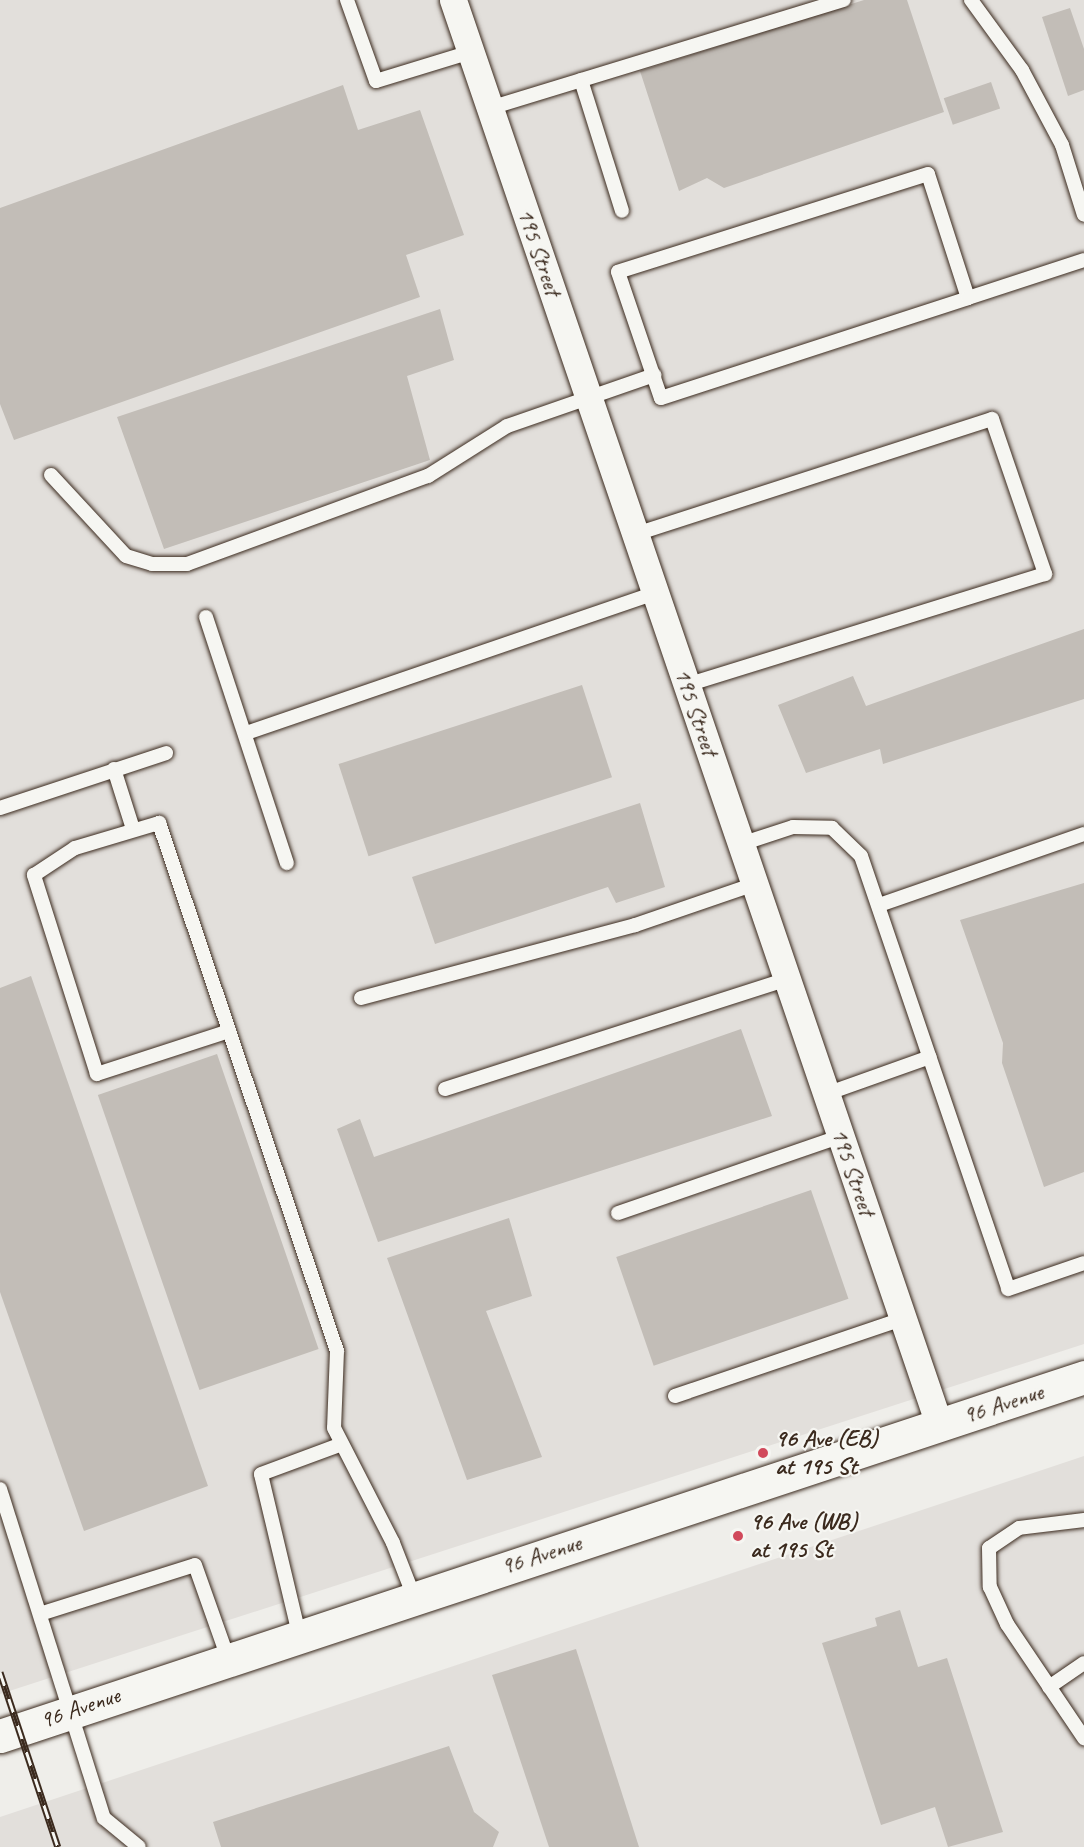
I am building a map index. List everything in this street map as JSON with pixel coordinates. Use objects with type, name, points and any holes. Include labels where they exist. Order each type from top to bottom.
[{"type":"main road","name":"96 Avenue","points":[[0,1736],[299,1634],[1084,1377]]},
{"type":"street","name":"195 Street","points":[[453,0],[939,1424]]},
{"type":"lane","points":[[347,0],[376,81],[471,52]]},
{"type":"lane","points":[[490,108],[844,0]]},
{"type":"lane","points":[[971,0],[1022,70],[1062,145],[1084,215]]},
{"type":"lane","points":[[581,80],[622,211]]},
{"type":"lane","points":[[968,298],[928,174],[618,272],[661,398],[968,298],[1084,260]]},
{"type":"lane","points":[[51,475],[126,556],[152,564],[186,564],[428,476],[507,426],[654,375]]},
{"type":"lane","points":[[636,534],[992,419],[1019,496],[1045,574],[687,685]]},
{"type":"lane","points":[[246,733],[655,592]]},
{"type":"lane","points":[[206,617],[287,863]]},
{"type":"lane","points":[[0,808],[166,753]]},
{"type":"lane","points":[[114,769],[133,829]]},
{"type":"lane","points":[[229,1031],[97,1074],[34,876],[75,848],[159,823],[337,1351],[334,1428],[393,1544],[414,1597]]},
{"type":"lane","points":[[741,844],[793,827],[832,828],[861,856],[1008,1289],[1084,1263]]},
{"type":"lane","points":[[879,905],[1084,834]]},
{"type":"lane","points":[[361,998],[635,925],[755,884]]},
{"type":"lane","points":[[445,1089],[787,979]]},
{"type":"lane","points":[[826,1094],[930,1057]]},
{"type":"lane","points":[[618,1213],[841,1136]]},
{"type":"lane","points":[[675,1396],[903,1319]]},
{"type":"lane","points":[[299,1634],[261,1474],[342,1444]]},
{"type":"lane","points":[[0,1489],[43,1613],[104,1818],[138,1847]]},
{"type":"lane","points":[[1084,1520],[1019,1528],[989,1548],[990,1587],[1048,1687],[1084,1738]]},
{"type":"lane","points":[[43,1613],[195,1565],[228,1658]]},
{"type":"lane","points":[[1048,1687],[1084,1663]]},
{"type":"shaded area","points":[[0,0],[1084,0],[1084,1344],[0,1694]]},
{"type":"shaded area","points":[[1084,1456],[1084,1847],[0,1847],[0,1817]]},
{"type":"building","points":[[864,0],[907,0],[944,112],[724,188],[707,178],[679,191],[640,71]]},
{"type":"building","points":[[1070,8],[1084,49],[1084,90],[1068,96],[1042,17]]},
{"type":"building","points":[[991,82],[1000,108],[953,125],[944,98]]},
{"type":"building","points":[[343,85],[358,130],[420,110],[464,235],[406,255],[420,297],[14,440],[0,404],[0,208]]},
{"type":"building","points":[[440,309],[454,360],[407,376],[430,460],[164,549],[117,417]]},
{"type":"building","points":[[1084,629],[1084,699],[883,764],[880,749],[806,773],[778,705],[853,676],[866,706]]},
{"type":"building","points":[[582,685],[612,777],[369,856],[339,764]]},
{"type":"building","points":[[640,803],[665,887],[616,903],[608,887],[435,944],[412,877]]},
{"type":"building","points":[[1084,883],[1084,1172],[1044,1187],[1002,1063],[1003,1043],[960,920]]},
{"type":"building","points":[[31,976],[208,1486],[84,1531],[0,1292],[0,988]]},
{"type":"building","points":[[741,1029],[772,1116],[378,1242],[337,1129],[360,1119],[374,1157]]},
{"type":"building","points":[[217,1054],[319,1349],[199,1390],[98,1095]]},
{"type":"building","points":[[811,1190],[848,1299],[654,1366],[616,1257]]},
{"type":"building","points":[[509,1218],[532,1296],[486,1311],[542,1457],[467,1480],[387,1258]]},
{"type":"building","points":[[900,1610],[918,1667],[947,1658],[1003,1832],[948,1847],[935,1807],[881,1825],[822,1643],[877,1626],[875,1618]]},
{"type":"building","points":[[576,1649],[639,1847],[549,1847],[492,1675]]},
{"type":"building","points":[[449,1746],[474,1812],[499,1832],[493,1847],[221,1847],[213,1822]]},
{"type":"railway","points":[[0,1672],[58,1847]]},
{"type":"place","name":"96 Ave (EB) at 195 St","points":[[763,1453]]},
{"type":"place","name":"96 Ave (WB) at 195 St","points":[[738,1536]]}]
